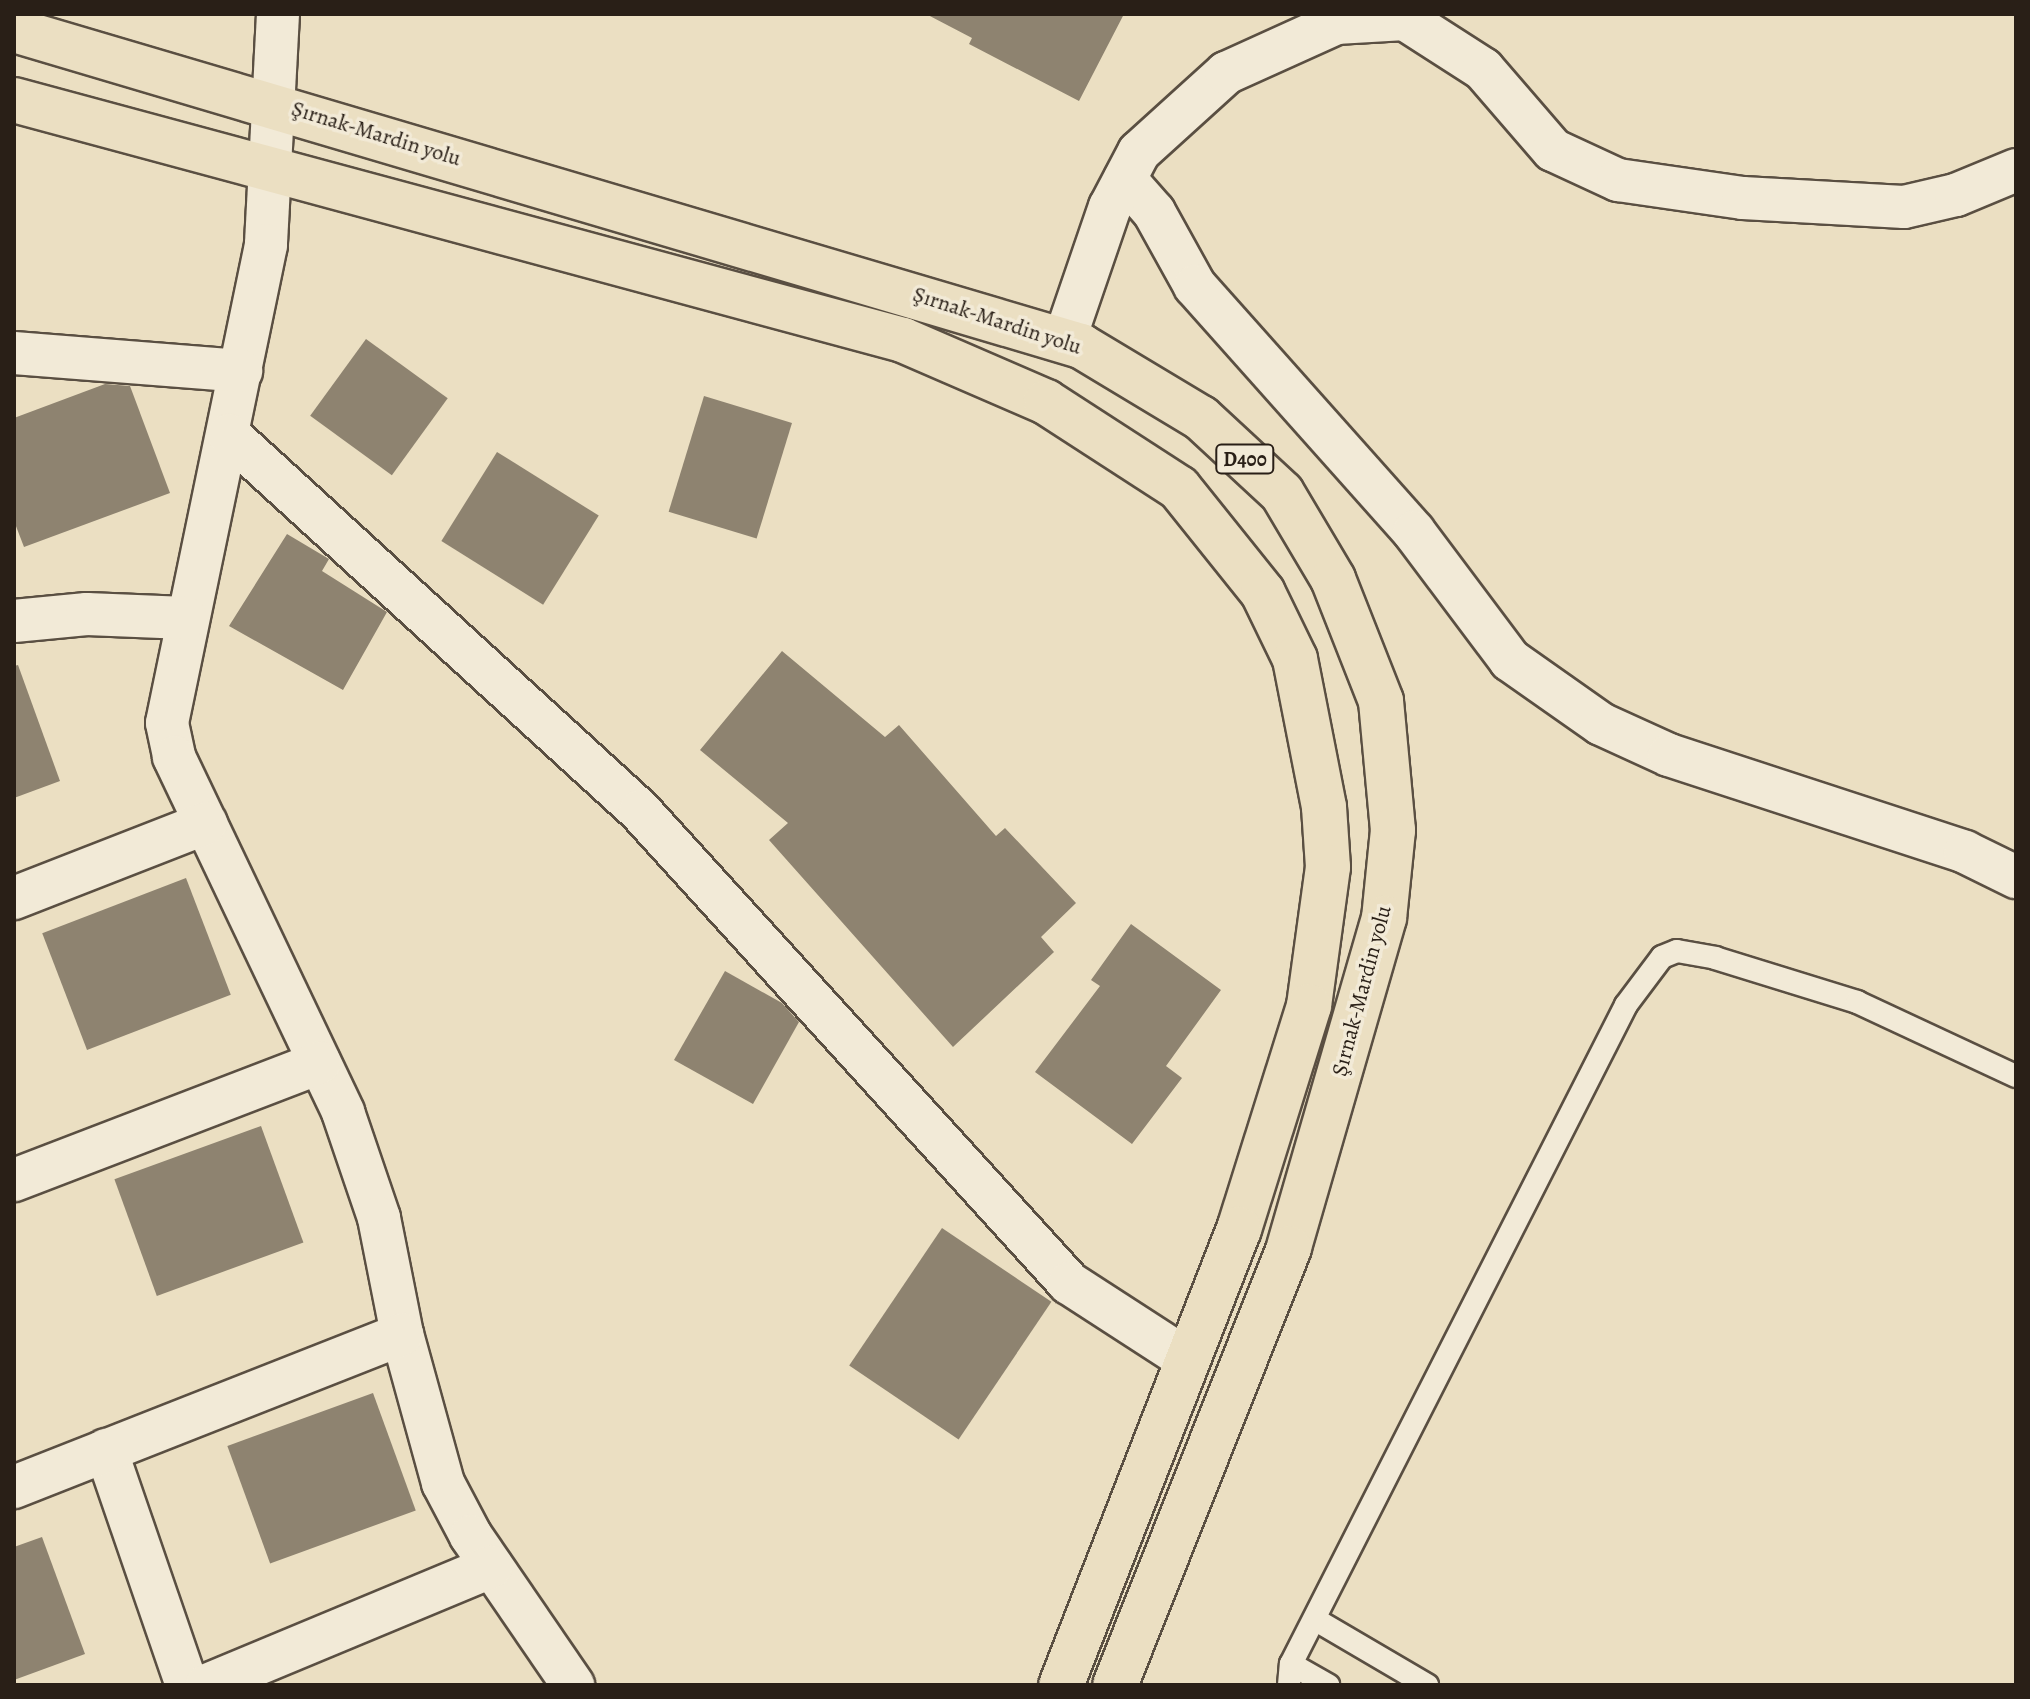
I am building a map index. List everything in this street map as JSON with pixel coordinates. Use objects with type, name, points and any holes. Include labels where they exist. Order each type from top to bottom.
[{"type":"highway","name":"Şırnak-Mardin yolu","points":[[14,30],[278,104],[1064,341],[1201,418],[1282,493],[1333,579],[1381,701],[1393,830],[1384,918],[1289,1248],[1115,1685]]},
{"type":"highway","points":[[14,100],[903,340],[1046,402],[1110,439],[1179,488],[1220,534],[1263,593],[1295,659],[1315,752],[1328,867],[1309,1006],[1239,1229],[1061,1685]]},
{"type":"street","points":[[278,14],[278,104],[266,245],[229,435],[186,618],[167,723],[174,757],[319,1063],[379,1218],[402,1334],[443,1483],[491,1567],[573,1685]]},
{"type":"street","points":[[1064,341],[1125,179],[1168,120],[1226,73],[1336,23],[1370,18],[1405,19],[1483,69],[1527,127],[1553,150],[1618,180],[1743,198],[1904,207],[1956,195],[2016,170]]},
{"type":"street","points":[[1125,179],[1154,212],[1195,286],[1383,496],[1510,660],[1531,677],[1601,724],[1669,755],[1965,852],[2016,877]]},
{"type":"street","points":[[14,353],[241,371]]},
{"type":"street","points":[[229,435],[640,811],[1069,1283],[1188,1360]]},
{"type":"street","points":[[14,621],[87,614],[186,618]]},
{"type":"street","points":[[14,898],[206,823]]},
{"type":"street","points":[[14,1180],[319,1063]]},
{"type":"street","points":[[14,1487],[402,1334]]},
{"type":"street","points":[[106,1450],[187,1685]]},
{"type":"street","points":[[207,1685],[491,1567]]},
{"type":"lane","points":[[1328,1685],[1290,1674],[1626,1005],[1662,957],[1677,951],[1715,958],[1857,1002],[2016,1076]]},
{"type":"lane","points":[[1316,1620],[1427,1685]]},
{"type":"building","points":[[926,14],[1124,14],[1079,101],[969,44],[972,38]]},
{"type":"building","points":[[366,339],[448,398],[392,475],[310,416]]},
{"type":"building","points":[[105,384],[130,386],[170,493],[24,547],[14,521],[14,418]]},
{"type":"building","points":[[704,396],[792,423],[757,539],[669,512]]},
{"type":"building","points":[[497,452],[599,516],[543,605],[441,541]]},
{"type":"building","points":[[287,534],[329,559],[322,571],[387,612],[343,690],[229,626]]},
{"type":"building","points":[[782,651],[885,737],[899,725],[996,836],[1005,828],[1076,903],[1041,937],[1054,952],[953,1047],[769,840],[788,823],[700,750]]},
{"type":"building","points":[[18,665],[60,781],[14,798],[14,666]]},
{"type":"building","points":[[186,878],[231,995],[87,1050],[42,933]]},
{"type":"building","points":[[1131,924],[1221,990],[1166,1066],[1182,1078],[1132,1144],[1035,1072],[1100,986],[1091,980]]},
{"type":"building","points":[[725,971],[782,1003],[799,1022],[753,1104],[674,1060]]},
{"type":"building","points":[[261,1126],[303,1243],[157,1296],[114,1179]]},
{"type":"building","points":[[942,1228],[1051,1302],[959,1439],[849,1366]]},
{"type":"building","points":[[373,1393],[416,1510],[270,1563],[227,1446]]},
{"type":"building","points":[[42,1537],[85,1654],[14,1680],[14,1547]]}]
